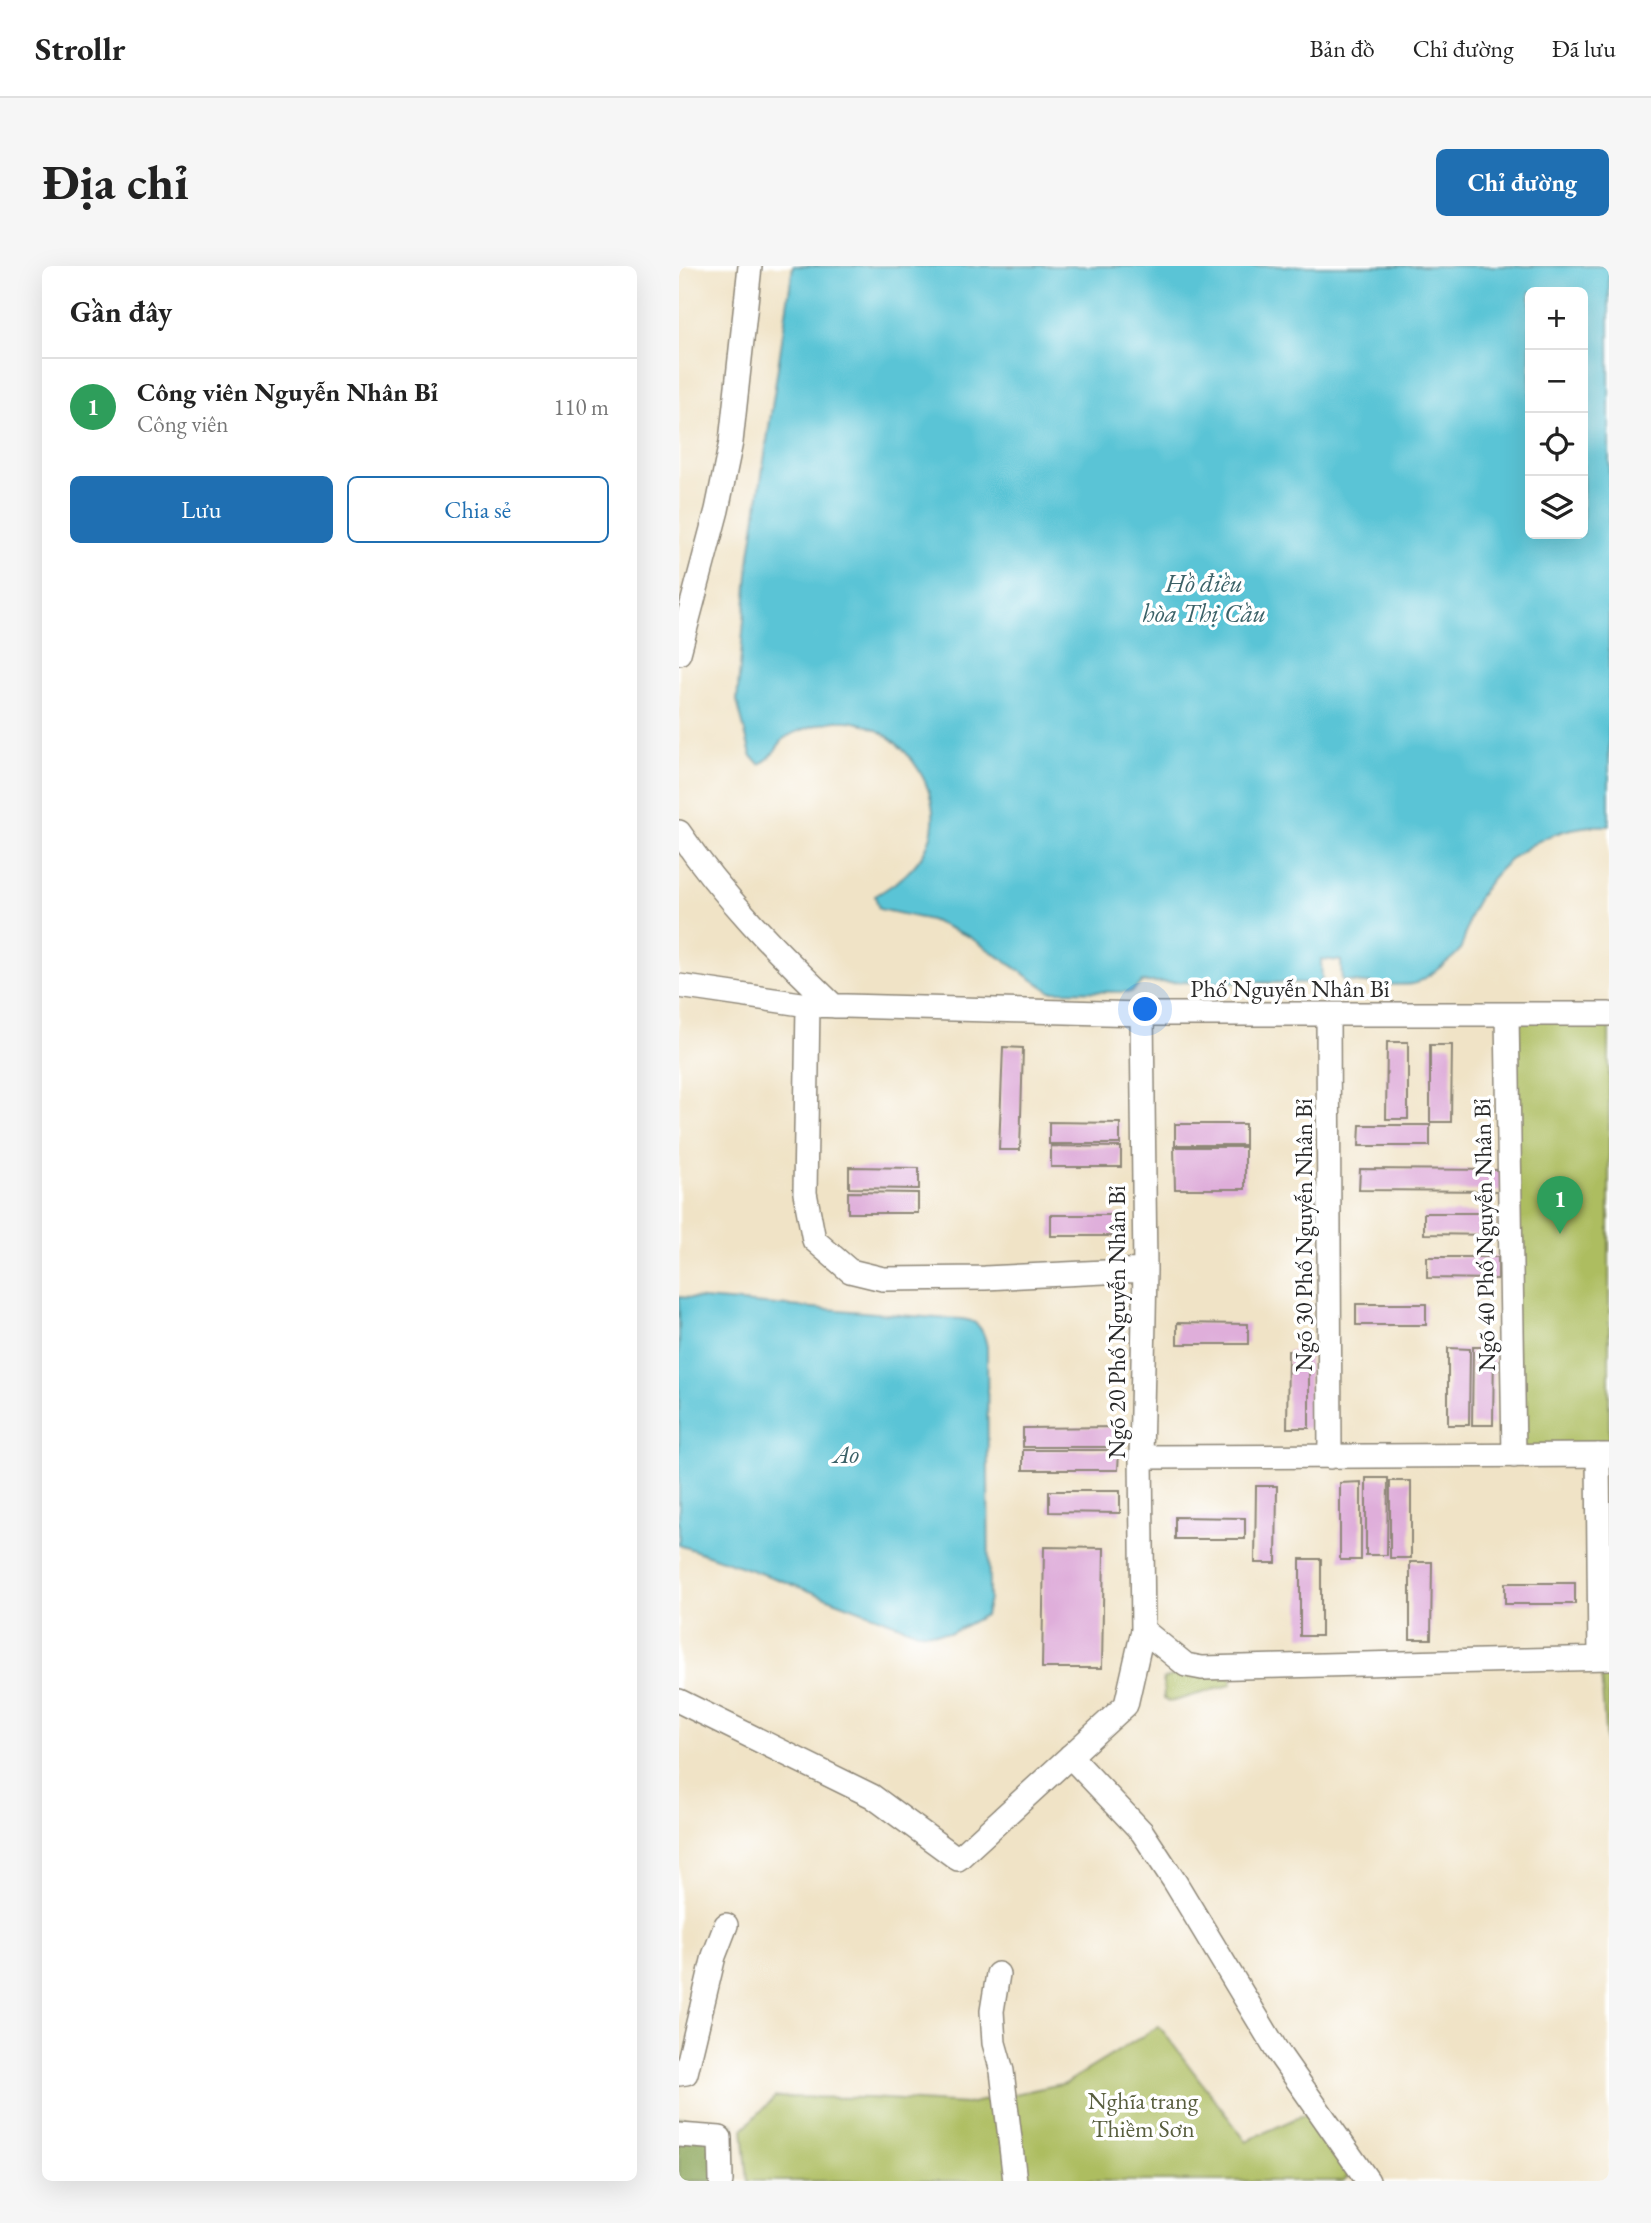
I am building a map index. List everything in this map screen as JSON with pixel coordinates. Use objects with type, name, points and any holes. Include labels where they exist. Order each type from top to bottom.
[{"type":"street","points":[[679,653],[717,510],[731,442],[750,266]]},
{"type":"street","points":[[679,832],[701,864],[793,967],[834,1006]]},
{"type":"street","name":"Phố Nguyễn Nhân Bỉ","points":[[679,986],[808,1006],[1142,1014],[1609,1014]]},
{"type":"street","points":[[808,1006],[805,1194],[814,1240],[850,1271],[883,1279],[985,1278],[1145,1270]]},
{"type":"street","name":"Ngõ 20 Phố Nguyễn Nhân Bỉ","points":[[679,1701],[872,1796],[958,1859],[1126,1705],[1143,1630],[1141,1457],[1145,1270],[1142,1014]]},
{"type":"street","name":"Ngõ 30 Phố Nguyễn Nhân Bỉ","points":[[1328,1014],[1330,1457]]},
{"type":"street","name":"Ngõ 40 Phố Nguyễn Nhân Bỉ","points":[[1507,1014],[1514,1455]]},
{"type":"street","points":[[1141,1457],[1604,1455],[1604,1658],[1202,1668],[1186,1665],[1143,1630]]},
{"type":"street","points":[[1070,1756],[1142,1832],[1277,2051],[1368,2181]]},
{"type":"street","points":[[679,2074],[686,2073],[714,1956],[726,1925]]},
{"type":"street","points":[[998,1975],[992,2011],[994,2043],[1002,2070],[1015,2181]]},
{"type":"street","points":[[679,2135],[720,2138],[721,2181]]},
{"type":"green space","points":[[1507,1014],[1609,1014],[1609,1453],[1514,1456]]},
{"type":"green space","points":[[1600,1658],[1609,1658],[1609,1789]]},
{"type":"green space","points":[[1217,1673],[1232,1678],[1231,1685],[1170,1702],[1164,1698],[1163,1679]]},
{"type":"green space","name":"Nghĩa trang Thiềm Sơn","points":[[1159,2026],[1246,2141],[1312,2111],[1355,2171],[1343,2181],[748,2181],[743,2129],[775,2097],[869,2098],[967,2104],[1066,2083]]},
{"type":"green space","points":[[679,2118],[734,2124],[734,2181],[679,2181]]},
{"type":"water","name":"Hồ điều hòa Thị Cầu","points":[[793,266],[1609,266],[1609,826],[1565,831],[1544,838],[1508,862],[1480,896],[1470,916],[1459,951],[1416,983],[1392,985],[1342,981],[1341,961],[1321,959],[1322,983],[1142,982],[1131,992],[1050,991],[968,936],[930,920],[879,909],[875,896],[906,874],[919,860],[928,844],[933,823],[931,801],[924,780],[897,743],[858,723],[836,721],[810,727],[785,738],[771,756],[759,764],[751,755],[737,701],[749,562]]},
{"type":"water","name":"Ao","points":[[679,1297],[963,1319],[976,1323],[987,1347],[989,1599],[985,1615],[951,1633],[918,1632],[679,1545]]},
{"type":"building","points":[[1387,1042],[1408,1042],[1408,1119],[1386,1119]]},
{"type":"building","points":[[1430,1045],[1452,1045],[1451,1122],[1430,1122]]},
{"type":"building","points":[[1003,1047],[1023,1048],[1020,1150],[999,1150]]},
{"type":"building","points":[[1049,1122],[1120,1123],[1120,1144],[1049,1144]]},
{"type":"building","points":[[1175,1124],[1245,1124],[1245,1145],[1175,1145]]},
{"type":"building","points":[[1360,1125],[1430,1125],[1430,1146],[1359,1146]]},
{"type":"building","points":[[1051,1146],[1121,1147],[1121,1167],[1051,1167]]},
{"type":"building","points":[[1174,1147],[1245,1147],[1245,1189],[1175,1189]]},
{"type":"building","points":[[849,1167],[919,1168],[919,1189],[849,1188]]},
{"type":"building","points":[[1360,1169],[1502,1170],[1501,1191],[1359,1190]]},
{"type":"building","points":[[848,1192],[918,1193],[918,1213],[848,1213]]},
{"type":"building","points":[[1424,1213],[1495,1213],[1495,1235],[1424,1234]]},
{"type":"building","points":[[1051,1215],[1121,1215],[1121,1236],[1051,1236]]},
{"type":"building","points":[[1427,1257],[1498,1257],[1498,1279],[1427,1278]]},
{"type":"building","points":[[1356,1304],[1426,1304],[1426,1325],[1356,1325]]},
{"type":"building","points":[[1177,1323],[1248,1324],[1248,1344],[1177,1344]]},
{"type":"building","points":[[1473,1347],[1494,1347],[1493,1425],[1472,1425]]},
{"type":"building","points":[[1448,1348],[1470,1349],[1469,1425],[1448,1425]]},
{"type":"building","points":[[1288,1351],[1309,1351],[1309,1428],[1287,1428]]},
{"type":"building","points":[[1119,1427],[1119,1447],[1023,1447],[1023,1428]]},
{"type":"building","points":[[1023,1450],[1119,1450],[1118,1470],[1023,1470]]},
{"type":"building","points":[[1366,1478],[1388,1478],[1387,1555],[1366,1555]]},
{"type":"building","points":[[1390,1481],[1411,1481],[1411,1558],[1390,1558]]},
{"type":"building","points":[[1361,1482],[1361,1560],[1340,1560],[1340,1483]]},
{"type":"building","points":[[1256,1486],[1277,1486],[1276,1563],[1255,1563]]},
{"type":"building","points":[[1049,1491],[1120,1491],[1120,1513],[1049,1512]]},
{"type":"building","points":[[1175,1517],[1245,1518],[1245,1539],[1175,1539]]},
{"type":"building","points":[[1044,1547],[1104,1548],[1102,1668],[1042,1668]]},
{"type":"building","points":[[1300,1559],[1321,1559],[1321,1636],[1300,1636]]},
{"type":"building","points":[[1410,1562],[1432,1562],[1431,1639],[1410,1639]]},
{"type":"building","points":[[1505,1583],[1575,1583],[1575,1604],[1505,1604]]},
{"type":"place","name":"Công viên Nguyễn Nhân Bỉ","points":[[1560,1234]]}]
